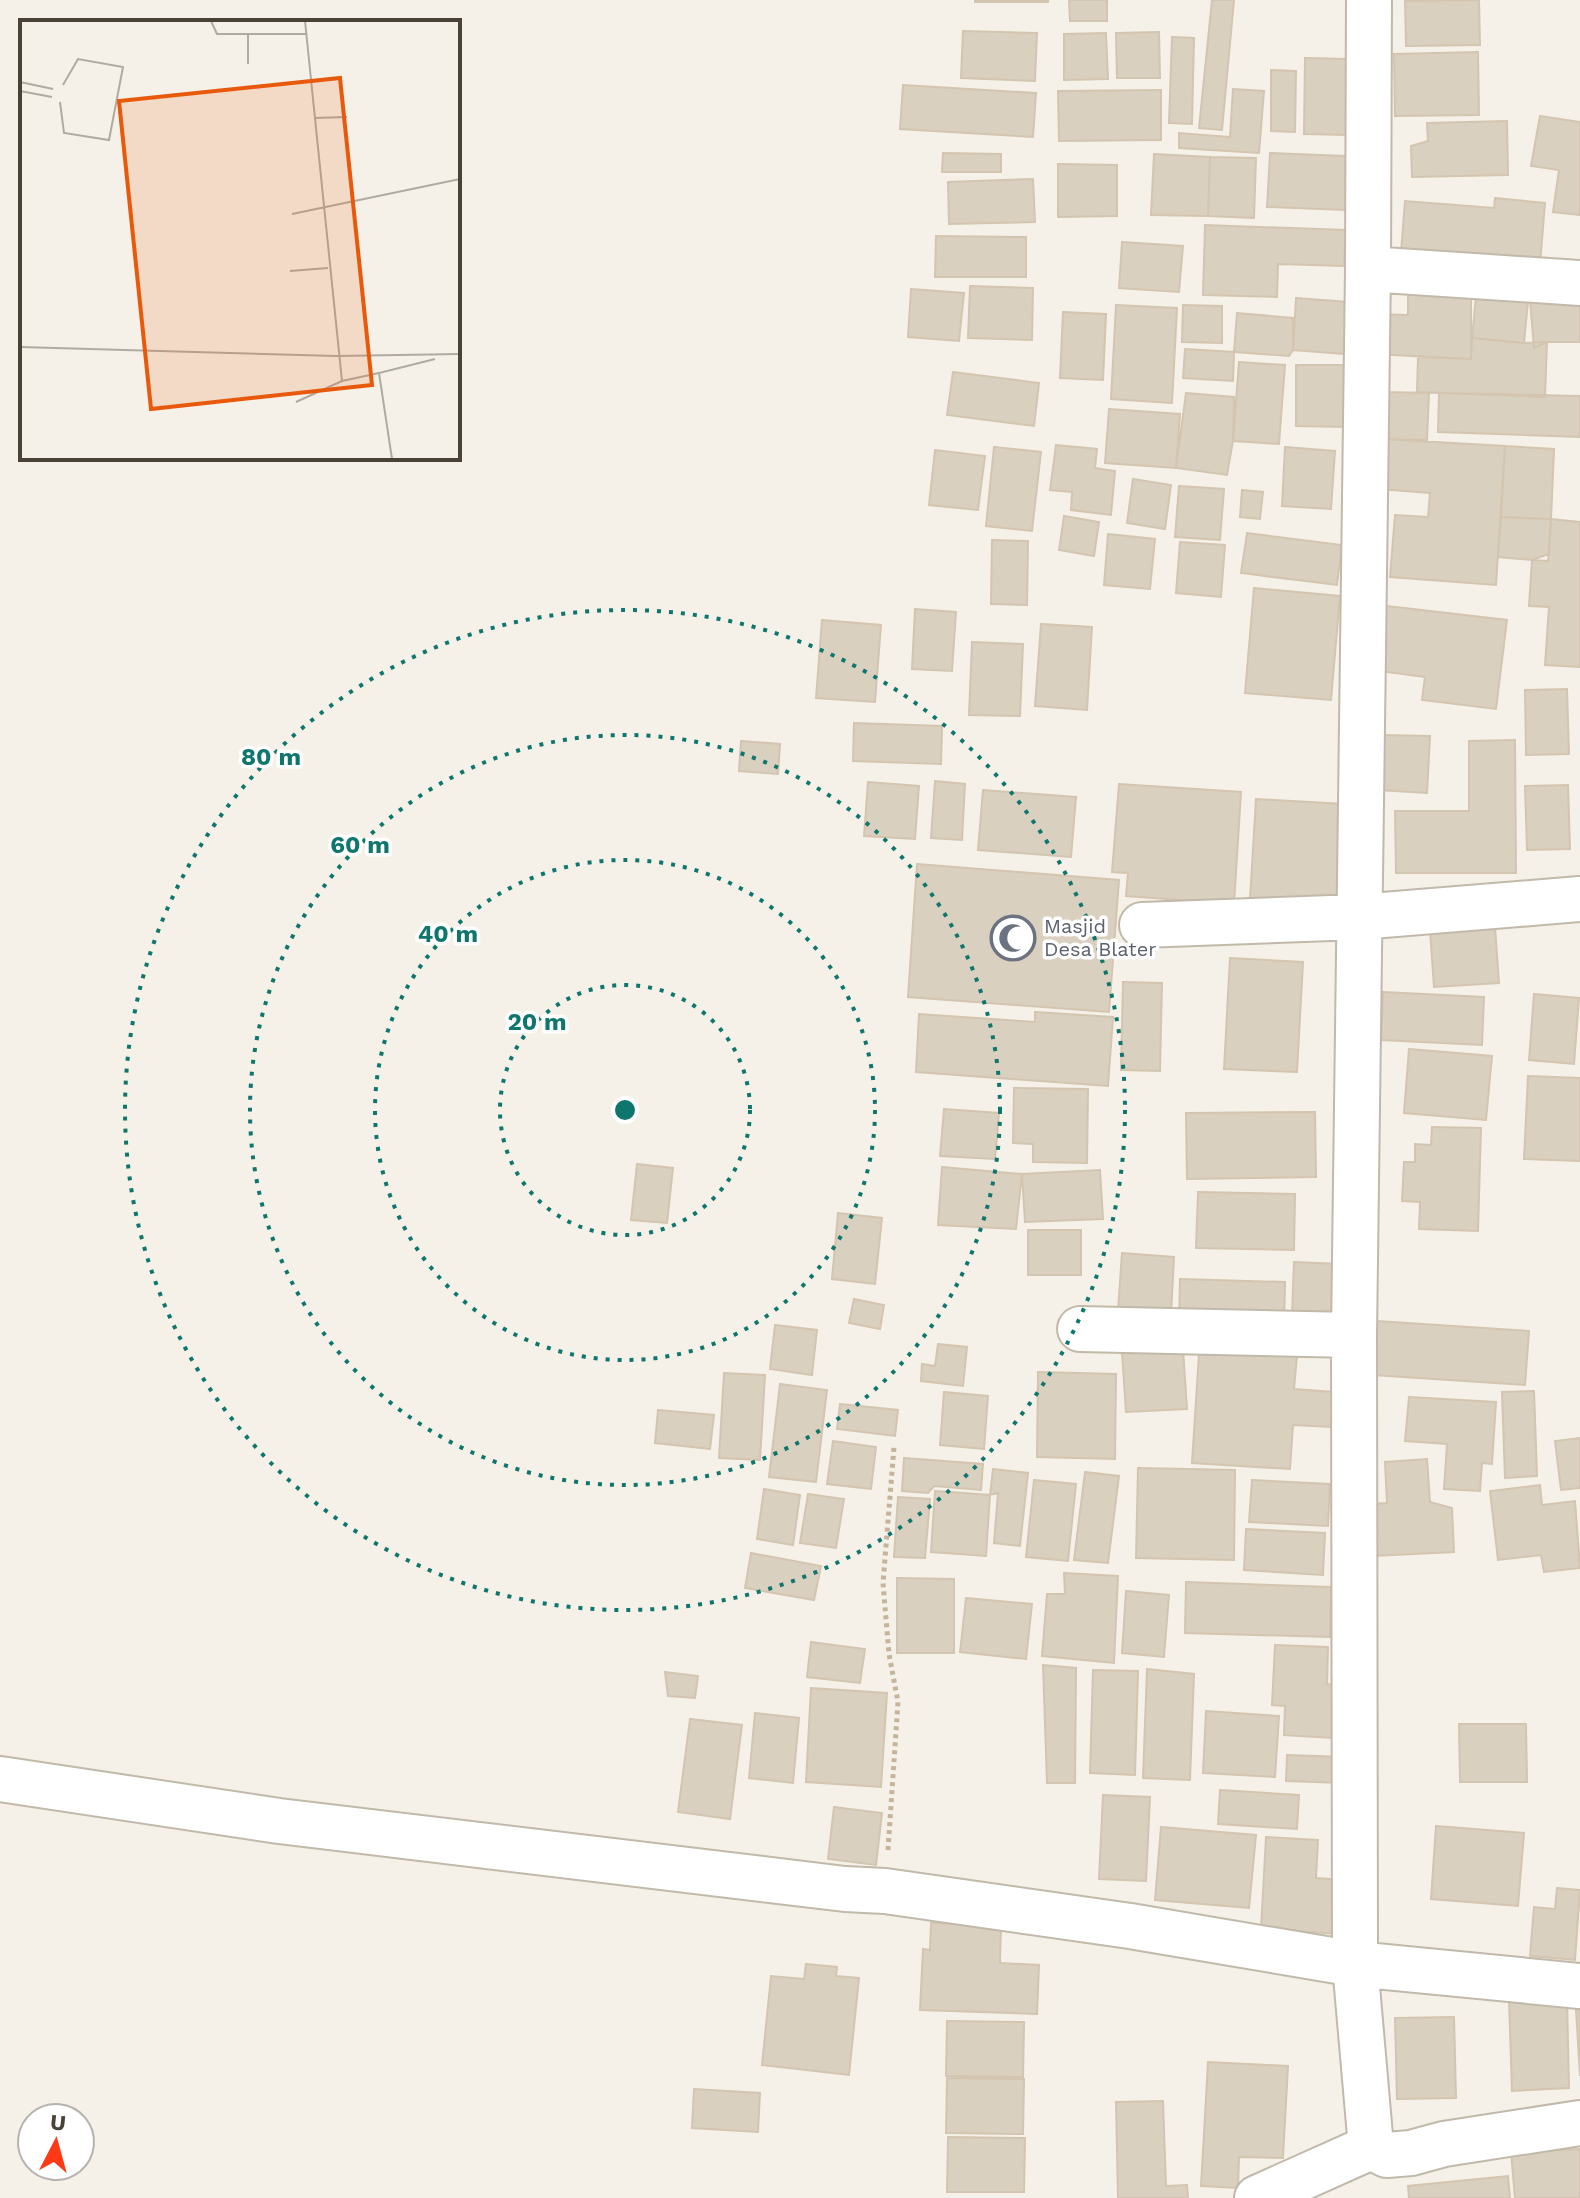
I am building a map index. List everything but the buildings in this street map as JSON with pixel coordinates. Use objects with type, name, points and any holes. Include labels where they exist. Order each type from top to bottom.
[{"type":"street","points":[[1369,0],[1354,1335],[1355,1964],[1371,2147]]},
{"type":"street","points":[[1368,269],[1580,283]]},
{"type":"street","points":[[1142,925],[1359,917],[1580,899]]},
{"type":"street","points":[[1080,1329],[1354,1335]]},
{"type":"street","points":[[0,1779],[294,1823],[845,1889],[885,1891],[1130,1926],[1355,1964],[1580,1986]]},
{"type":"street","points":[[1371,2147],[1387,2155],[1411,2153],[1444,2144],[1580,2123]]},
{"type":"street","points":[[1257,2198],[1371,2147]]},
{"type":"path","points":[[885,1891],[898,1702],[889,1654],[883,1583],[894,1447]]},
{"type":"place","name":"Masjid Desa Blater","points":[[1013,938]]}]
